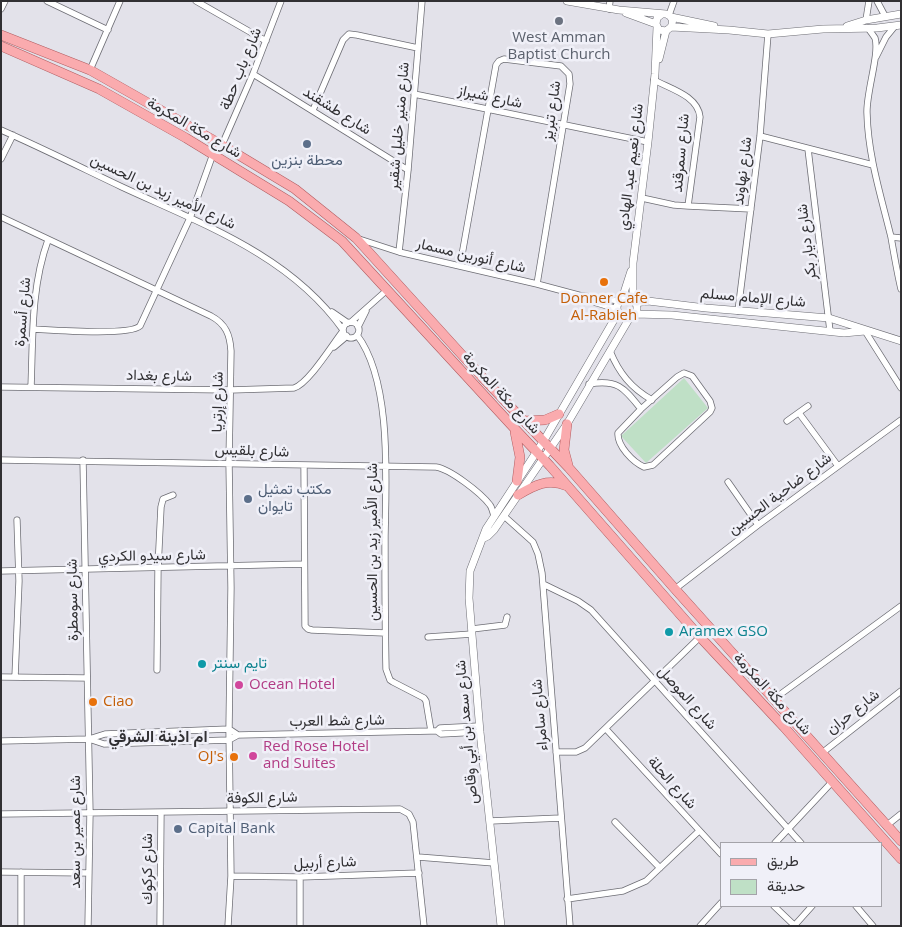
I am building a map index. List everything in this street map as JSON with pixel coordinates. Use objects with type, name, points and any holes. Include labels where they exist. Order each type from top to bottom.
[{"type":"main road","name":"شارع مكة المكرمة","points":[[1,35],[90,70],[222,145],[295,189],[356,238],[522,421],[569,468],[901,841]]},
{"type":"main road","name":"شارع مكة المكرمة","points":[[2,46],[99,90],[213,154],[289,201],[342,241],[515,430],[544,459],[901,859]]},
{"type":"main road","points":[[522,421],[544,420],[559,414]]},
{"type":"main road","points":[[567,424],[564,450],[569,468]]},
{"type":"main road","points":[[515,430],[520,451],[520,472],[517,481]]},
{"type":"main road","points":[[518,495],[545,482],[556,482],[567,486]]},
{"type":"street","points":[[1,9],[4,1]]},
{"type":"street","points":[[47,1],[108,30]]},
{"type":"street","points":[[90,70],[120,1]]},
{"type":"street","points":[[196,1],[266,41]]},
{"type":"street","name":"شارع باب حطة","points":[[222,145],[253,74],[281,1]]},
{"type":"street","name":"شارع منير خليل شقير","points":[[399,252],[422,1]]},
{"type":"street","points":[[567,1],[610,5],[656,26],[662,31],[669,29],[729,30],[768,34],[898,25]]},
{"type":"street","points":[[656,26],[657,18],[667,15],[674,1]]},
{"type":"street","points":[[866,20],[869,1]]},
{"type":"street","points":[[878,1],[885,16]]},
{"type":"street","points":[[619,10],[667,15],[729,30]]},
{"type":"street","points":[[838,29],[866,20],[901,14]]},
{"type":"street","points":[[667,15],[673,20],[669,29]]},
{"type":"street","points":[[875,59],[886,38],[898,25]]},
{"type":"street","name":"شارع نعيم عبد الهادي","points":[[634,301],[633,263],[655,77],[656,26]]},
{"type":"street","points":[[868,28],[874,37],[876,46],[867,109],[873,166],[901,289]]},
{"type":"street","name":"شارع نعيم عبد الهادي","points":[[655,77],[669,29]]},
{"type":"street","points":[[313,110],[343,40],[348,34],[418,48]]},
{"type":"street","name":"شارع نهاوند","points":[[738,311],[760,136],[768,34]]},
{"type":"street","name":"شارع تبريز","points":[[460,266],[494,68],[499,61],[504,59],[561,66],[569,74],[570,84],[537,284]]},
{"type":"street","name":"شارع طشقند","points":[[253,74],[408,170]]},
{"type":"street","name":"شارع سمرقند","points":[[642,198],[688,206],[700,117],[700,110],[692,100],[655,77]]},
{"type":"street","name":"شارع شيراز","points":[[414,94],[648,142]]},
{"type":"street","name":"شارع الأمير زيد بن الحسين","points":[[1,130],[214,228],[259,254],[305,287],[328,309],[345,332]]},
{"type":"street","points":[[1,159],[13,135]]},
{"type":"street","points":[[760,136],[873,166]]},
{"type":"street","name":"شارع ديار بكر","points":[[808,149],[830,331]]},
{"type":"street","points":[[33,329],[132,331],[136,329],[143,322],[190,218],[213,154]]},
{"type":"street","points":[[688,206],[751,209]]},
{"type":"street","name":"شارع إرتريا","points":[[1,217],[211,316],[222,323],[230,340],[229,740],[231,876],[228,926]]},
{"type":"street","points":[[890,237],[901,238]]},
{"type":"street","name":"شارع أنورين مسمار","points":[[356,238],[399,252],[582,296],[621,300]]},
{"type":"street","name":"شارع أسمرة","points":[[31,387],[37,279],[48,240]]},
{"type":"street","name":"شارع نعيم عبد الهادي","points":[[621,300],[633,263]]},
{"type":"street","points":[[368,309],[358,327],[357,335],[352,337],[345,332],[345,326],[368,309],[388,290]]},
{"type":"street","name":"شارع أنورين مسمار","points":[[582,296],[617,311]]},
{"type":"street","points":[[537,452],[617,311],[621,300],[628,298],[634,301],[637,308],[544,459]]},
{"type":"street","name":"شارع الإمام مسلم","points":[[634,301],[829,318],[865,331],[901,340]]},
{"type":"street","name":"شارع الأمير زيد بن الحسين","points":[[328,309],[350,323]]},
{"type":"street","points":[[617,311],[622,317],[632,316]]},
{"type":"street","name":"شارع الإمام مسلم","points":[[632,316],[672,315],[849,333],[865,331]]},
{"type":"street","points":[[350,323],[358,327]]},
{"type":"street","points":[[865,331],[901,388]]},
{"type":"street","name":"شارع بغداد","points":[[1,387],[287,389],[298,386],[345,332]]},
{"type":"street","name":"شارع الأمير زيد بن الحسين","points":[[357,335],[368,354],[380,394],[383,414],[386,466],[386,669],[388,676],[393,682],[424,698],[428,706],[434,731]]},
{"type":"street","points":[[610,351],[621,374],[634,387],[652,400]]},
{"type":"street","points":[[687,374],[692,376],[710,401],[712,408],[653,465],[644,466],[630,456],[621,444],[618,436],[620,431],[641,409],[677,377],[687,374]]},
{"type":"street","points":[[589,384],[605,382],[622,387],[641,409]]},
{"type":"street","points":[[787,421],[808,406]]},
{"type":"street","points":[[799,413],[838,466]]},
{"type":"street","name":"شارع ضاحية الحسين","points":[[675,589],[758,525],[901,420]]},
{"type":"street","name":"شارع سعد بن أبي وقاص","points":[[501,926],[479,729],[469,577],[472,562],[484,538],[486,529],[537,452]]},
{"type":"street","name":"شارع سعد بن أبي وقاص","points":[[484,538],[491,533],[504,516],[544,459]]},
{"type":"street","name":"شارع بلقيس","points":[[1,460],[229,462],[436,467],[444,468],[455,474],[489,504],[494,516]]},
{"type":"street","name":"شارع سومطرة","points":[[83,460],[89,739]]},
{"type":"street","points":[[304,465],[305,626],[312,630],[385,633]]},
{"type":"street","points":[[728,482],[758,525]]},
{"type":"street","points":[[157,670],[158,568],[162,502],[166,497],[173,495]]},
{"type":"street","points":[[489,504],[501,506]]},
{"type":"street","name":"شارع سامراء","points":[[504,516],[533,542],[538,554],[544,584],[570,926]]},
{"type":"street","points":[[15,677],[19,571],[16,520]]},
{"type":"street","name":"شارع سيدو الكردي","points":[[1,571],[304,564]]},
{"type":"street","name":"شارع الموصل","points":[[544,584],[578,601],[591,610],[800,842]]},
{"type":"street","points":[[774,699],[901,606]]},
{"type":"street","points":[[428,637],[472,632],[505,625],[507,617]]},
{"type":"street","points":[[556,752],[571,753],[580,751],[606,729],[700,636]]},
{"type":"street","points":[[1,677],[87,678]]},
{"type":"street","name":"شارع حران","points":[[822,753],[901,691]]},
{"type":"street","points":[[229,729],[238,735]]},
{"type":"street","name":"شارع شط العرب","points":[[1,741],[89,739],[106,734],[229,729]]},
{"type":"street","name":"شارع شط العرب","points":[[89,739],[104,744],[229,740],[238,735],[434,731],[441,734],[479,729]]},
{"type":"street","name":"شارع الحلة","points":[[606,729],[720,853]]},
{"type":"street","name":"شارع عمير بن سعد","points":[[88,926],[89,739]]},
{"type":"street","points":[[777,842],[832,782]]},
{"type":"street","name":"شارع الكوفة","points":[[1,814],[404,810],[412,818],[418,857],[424,926]]},
{"type":"street","name":"شارع كركوك","points":[[160,926],[161,812]]},
{"type":"street","points":[[886,826],[901,814]]},
{"type":"street","points":[[490,821],[561,818]]},
{"type":"street","points":[[615,822],[660,868]]},
{"type":"street","points":[[567,900],[612,893],[632,888],[646,881],[699,831]]},
{"type":"street","points":[[418,857],[494,863]]},
{"type":"street","points":[[1,872],[89,873]]},
{"type":"street","points":[[21,872],[21,926]]},
{"type":"street","name":"شارع أربيل","points":[[231,876],[300,877],[419,873]]},
{"type":"street","points":[[300,877],[300,926]]},
{"type":"street","points":[[700,926],[720,904]]},
{"type":"street","points":[[775,907],[794,925],[811,907]]},
{"type":"street","points":[[857,907],[873,926]]},
{"type":"green space","points":[[684,378],[708,408],[646,463],[621,436]]},
{"type":"place","name":"West Amman Baptist Church","points":[[559,21]]},
{"type":"place","name":"محطة بنزين","points":[[307,144]]},
{"type":"place","name":"Donner Cafe Al-Rabieh","points":[[604,282]]},
{"type":"place","name":"مكتب تمثيل تايوان","points":[[248,499]]},
{"type":"place","name":"Aramex GSO","points":[[669,632]]},
{"type":"place","name":"تايم سنتر","points":[[202,664]]},
{"type":"place","name":"Ocean Hotel","points":[[239,685]]},
{"type":"place","name":"Ciao","points":[[93,702]]},
{"type":"place","name":"Red Rose Hotel and Suites","points":[[253,756]]},
{"type":"place","name":"OJ's","points":[[234,757]]},
{"type":"place","name":"Capital Bank","points":[[178,829]]},
{"type":"district","name":"ام اذينة الشرقي","points":[[158,737]]}]
